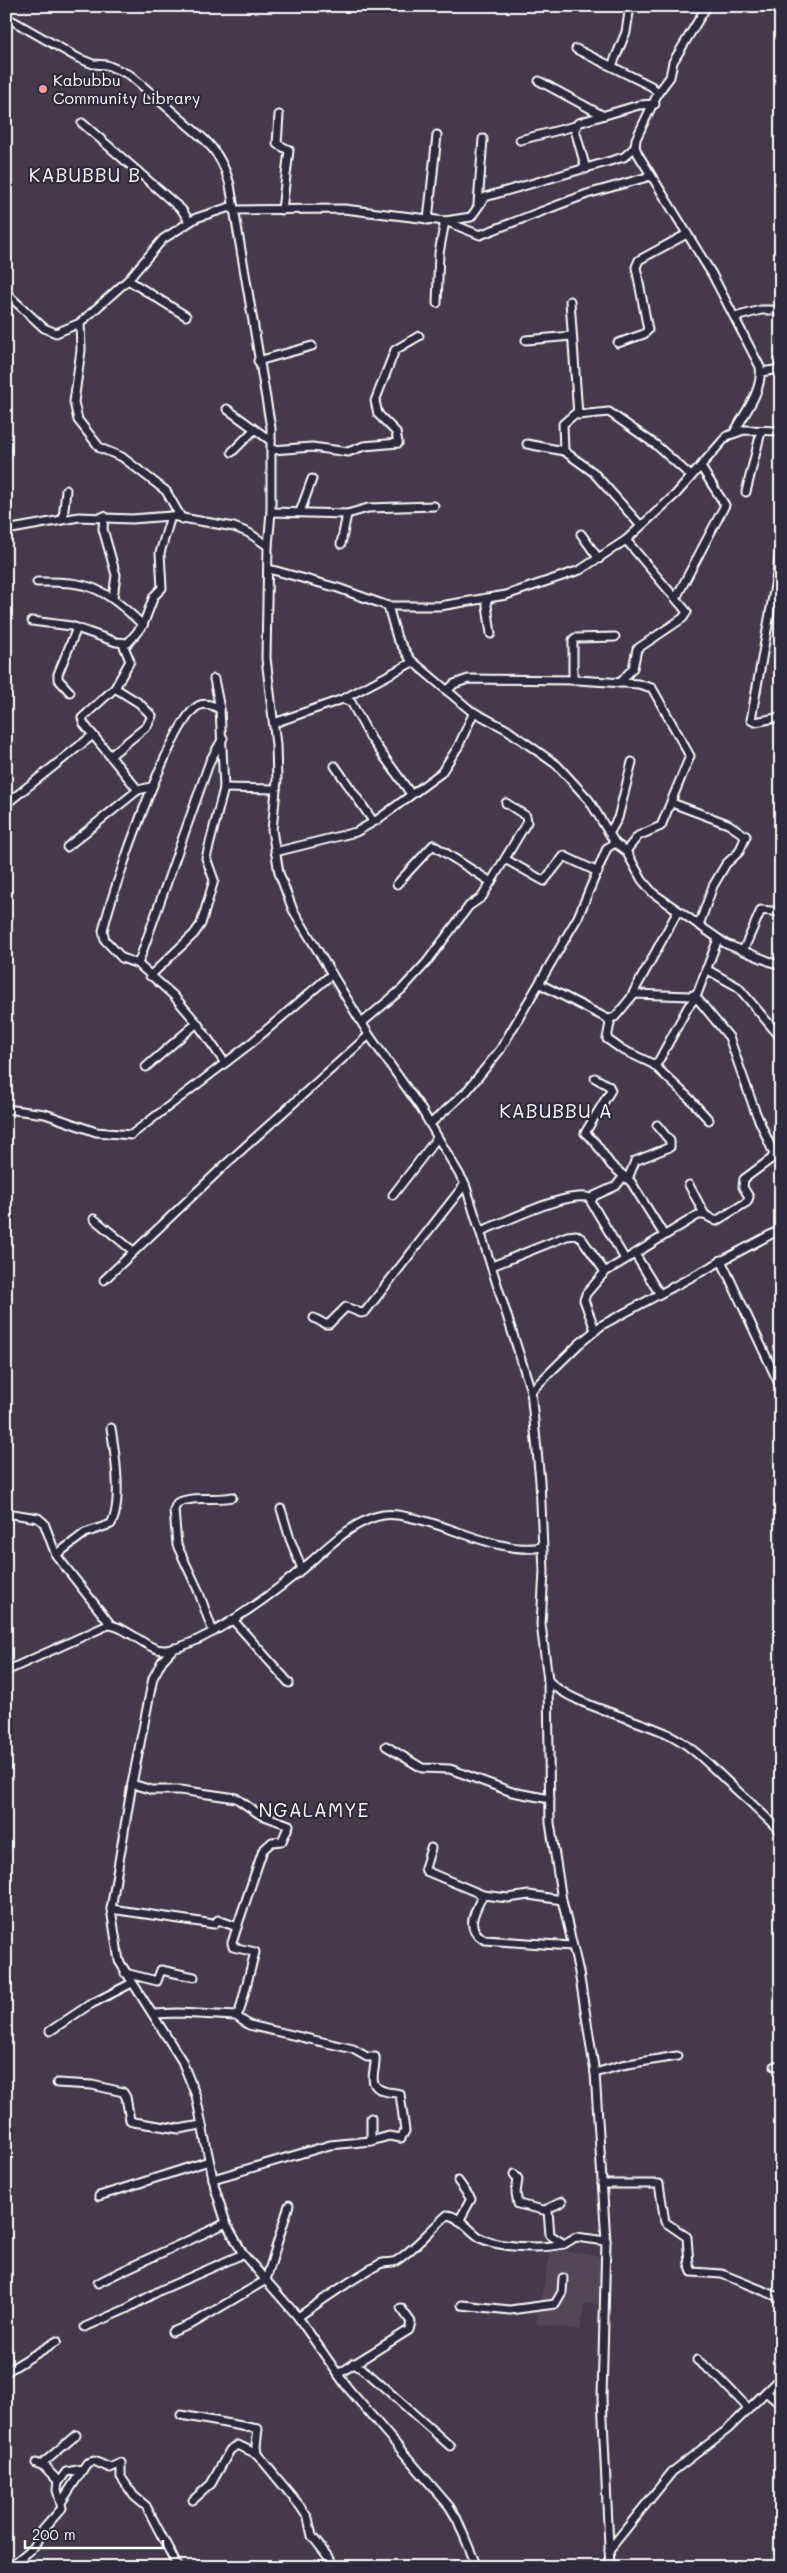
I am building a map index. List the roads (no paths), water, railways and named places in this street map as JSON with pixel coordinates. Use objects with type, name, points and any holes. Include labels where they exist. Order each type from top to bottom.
[{"type":"street","points":[[612,66],[626,32],[630,6]]},
{"type":"street","points":[[706,6],[673,62],[670,78],[658,93],[655,104],[636,139],[635,147],[735,317],[755,355],[760,372],[760,382],[734,433]]},
{"type":"street","points":[[6,16],[78,58],[93,64],[107,64],[140,83],[215,150],[228,176],[272,450],[266,658],[274,723],[276,789],[272,830],[274,852],[282,884],[293,910],[363,1022],[369,1035],[420,1107],[465,1184],[532,1391],[540,1467],[544,1579],[541,1624],[548,1680],[552,1840],[562,1900],[588,2024],[594,2072],[606,2241],[602,2398],[610,2567]]},
{"type":"street","points":[[576,49],[651,86],[658,93]]},
{"type":"street","points":[[539,81],[602,115]]},
{"type":"street","points":[[520,140],[575,126],[581,121],[602,115],[648,103],[655,104]]},
{"type":"street","points":[[279,115],[277,144],[289,150],[282,210]]},
{"type":"street","points":[[82,123],[182,210],[189,221]]},
{"type":"street","points":[[575,126],[586,169]]},
{"type":"street","points":[[428,220],[436,135]]},
{"type":"street","points":[[6,293],[35,321],[51,332],[60,332],[80,323],[128,280],[163,238],[189,221],[233,208],[282,210],[344,209],[444,221],[471,217],[474,216],[478,205],[483,139]]},
{"type":"street","points":[[478,205],[485,197],[624,157],[635,147]]},
{"type":"street","points":[[444,221],[480,235],[587,194],[652,176]]},
{"type":"street","points":[[437,303],[439,253],[444,221]]},
{"type":"street","points":[[618,343],[644,334],[648,330],[636,267],[639,260],[687,234]]},
{"type":"street","points":[[128,280],[186,316]]},
{"type":"street","points":[[570,301],[576,412]]},
{"type":"street","points":[[735,317],[761,310],[781,310]]},
{"type":"street","points":[[80,323],[81,350],[74,402],[78,420],[100,448],[122,457],[166,491],[182,519]]},
{"type":"street","points":[[272,450],[312,447],[348,452],[364,446],[398,443],[396,432],[378,414],[375,401],[395,350],[419,336]]},
{"type":"street","points":[[526,340],[572,336]]},
{"type":"street","points":[[258,361],[312,346]]},
{"type":"street","points":[[760,372],[781,369]]},
{"type":"street","points":[[227,410],[271,441]]},
{"type":"street","points":[[564,451],[563,424],[576,412]]},
{"type":"street","points":[[576,412],[583,416],[609,412],[656,445],[691,476]]},
{"type":"street","points":[[232,452],[254,430]]},
{"type":"street","points":[[269,569],[338,588],[388,606],[440,606],[506,595],[572,574],[599,559],[626,540],[701,467],[721,442],[734,433],[744,430],[761,432],[781,431]]},
{"type":"street","points":[[746,492],[761,432]]},
{"type":"street","points":[[527,444],[564,451],[593,472],[641,526]]},
{"type":"street","points":[[676,598],[725,505],[701,467]]},
{"type":"street","points":[[300,512],[312,479]]},
{"type":"street","points":[[64,519],[66,490]]},
{"type":"street","points":[[271,512],[347,514],[368,508],[434,506]]},
{"type":"street","points":[[341,544],[347,514]]},
{"type":"street","points":[[6,530],[64,519],[104,516],[132,519],[171,516],[234,527],[249,533],[268,546]]},
{"type":"street","points":[[104,516],[103,529],[116,575],[113,598]]},
{"type":"street","points":[[32,621],[77,628],[123,644],[132,639],[143,625],[154,596],[162,588],[160,553],[171,516]]},
{"type":"street","points":[[581,534],[599,559]]},
{"type":"street","points":[[781,538],[780,555],[751,720],[755,722],[781,717]]},
{"type":"street","points":[[620,683],[633,668],[637,649],[686,615],[686,609],[626,540]]},
{"type":"street","points":[[37,582],[80,583],[113,598],[143,625]]},
{"type":"street","points":[[486,598],[491,634]]},
{"type":"street","points":[[388,606],[396,638],[413,662],[474,712],[506,729],[557,765],[589,800],[615,843],[626,851],[648,887],[678,912],[718,939],[781,966]]},
{"type":"street","points":[[70,692],[58,679],[58,674],[77,628]]},
{"type":"street","points":[[572,680],[573,640],[576,638],[615,637]]},
{"type":"street","points":[[123,644],[130,662],[115,688],[82,718],[84,724],[138,790]]},
{"type":"street","points":[[274,723],[348,699],[413,662]]},
{"type":"street","points":[[150,976],[194,934],[201,924],[214,880],[206,858],[224,788],[223,738],[214,679]]},
{"type":"street","points":[[447,690],[454,684],[468,679],[572,680],[638,684],[652,688],[688,749],[689,764],[661,826],[638,836],[626,851]]},
{"type":"street","points":[[110,756],[146,726],[152,716],[139,702],[115,688]]},
{"type":"street","points":[[348,699],[370,737],[411,794]]},
{"type":"street","points":[[220,709],[204,704],[197,706],[172,740],[151,787],[103,931],[105,940],[122,958],[138,964],[173,995],[197,1023],[225,1063]]},
{"type":"street","points":[[274,852],[356,832],[377,820],[442,771],[458,747],[474,712]]},
{"type":"street","points":[[6,804],[93,735]]},
{"type":"street","points":[[138,964],[210,761],[223,738]]},
{"type":"street","points":[[610,832],[618,818],[632,762]]},
{"type":"street","points":[[334,766],[373,821]]},
{"type":"street","points":[[67,847],[138,790],[151,787]]},
{"type":"street","points":[[224,788],[276,789]]},
{"type":"street","points":[[363,1022],[402,989],[426,963],[469,906],[482,897],[527,818],[506,803]]},
{"type":"street","points":[[672,803],[728,824],[746,836],[740,852],[726,864],[717,880],[699,925]]},
{"type":"street","points":[[430,1124],[480,1076],[500,1050],[578,917],[609,846],[615,843]]},
{"type":"street","points":[[397,884],[433,845],[490,882]]},
{"type":"street","points":[[505,859],[544,881],[564,856],[598,872]]},
{"type":"street","points":[[744,951],[761,910],[781,912]]},
{"type":"street","points":[[678,912],[632,995],[611,1021],[607,1036],[610,1042],[653,1064],[690,1099],[708,1120]]},
{"type":"street","points":[[653,1064],[658,1062],[693,997],[718,939]]},
{"type":"street","points":[[706,969],[738,987],[781,1038]]},
{"type":"street","points":[[6,1109],[46,1114],[96,1132],[131,1135],[225,1063],[332,974]]},
{"type":"street","points":[[540,984],[611,1021]]},
{"type":"street","points":[[632,995],[693,997],[729,1037],[755,1111],[774,1154],[780,1160]]},
{"type":"street","points":[[146,1067],[197,1023]]},
{"type":"street","points":[[104,1280],[133,1251],[369,1035]]},
{"type":"street","points":[[595,1078],[609,1086],[611,1090],[584,1132],[611,1165],[626,1178],[664,1235]]},
{"type":"street","points":[[481,1232],[555,1201],[583,1197],[591,1198],[616,1186],[626,1178],[635,1160],[670,1147],[670,1141],[657,1125]]},
{"type":"street","points":[[393,1195],[437,1138]]},
{"type":"street","points":[[595,1330],[584,1300],[586,1294],[605,1272],[698,1215],[705,1215],[716,1221],[747,1202],[748,1197],[743,1187],[744,1179],[771,1159],[774,1154]]},
{"type":"street","points":[[314,1318],[329,1324],[346,1307],[361,1313],[365,1312],[465,1184]]},
{"type":"street","points":[[689,1185],[705,1215]]},
{"type":"street","points":[[591,1198],[595,1209],[625,1259]]},
{"type":"street","points":[[94,1219],[133,1251]]},
{"type":"street","points":[[532,1391],[595,1330],[659,1293],[781,1228]]},
{"type":"street","points":[[492,1266],[567,1236],[576,1235],[582,1239],[605,1272]]},
{"type":"street","points":[[635,1254],[659,1293]]},
{"type":"street","points":[[721,1260],[781,1388]]},
{"type":"street","points":[[56,1555],[85,1533],[111,1524],[116,1516],[116,1472],[111,1428]]},
{"type":"street","points":[[213,1632],[198,1590],[177,1545],[174,1510],[177,1503],[183,1500],[220,1500],[232,1497]]},
{"type":"street","points":[[281,1509],[293,1548],[302,1569]]},
{"type":"street","points":[[6,1513],[38,1518],[44,1523],[56,1555],[111,1625],[158,1649],[174,1648],[213,1632],[302,1569],[360,1524],[384,1515],[399,1514],[428,1521],[485,1540],[519,1548],[542,1547]]},
{"type":"street","points":[[232,1620],[289,1683]]},
{"type":"street","points":[[6,1671],[103,1626],[111,1625]]},
{"type":"street","points":[[174,1648],[162,1661],[153,1678],[132,1784],[111,1908],[115,1949],[125,1973],[154,2014],[185,2070],[196,2096],[213,2179],[226,2224],[243,2254],[298,2317],[362,2405],[449,2506],[457,2519],[477,2567]]},
{"type":"street","points":[[158,1649],[162,1661]]},
{"type":"street","points":[[548,1680],[554,1686],[579,1700],[658,1729],[675,1738],[703,1759],[781,1832]]},
{"type":"street","points":[[386,1746],[422,1768],[450,1769],[512,1792],[550,1799]]},
{"type":"street","points":[[132,1784],[152,1790],[180,1790],[236,1798],[259,1814],[289,1825],[282,1841],[272,1842],[263,1850],[232,1943],[233,1947],[255,1952],[240,2010],[236,2016]]},
{"type":"street","points":[[431,1848],[425,1868],[426,1871],[482,1894],[508,1898],[529,1895],[562,1900]]},
{"type":"street","points":[[482,1894],[471,1922],[477,1936],[485,1940],[572,1946]]},
{"type":"street","points":[[111,1908],[214,1924],[218,1920],[237,1927]]},
{"type":"street","points":[[125,1973],[156,1981],[161,1970],[194,1977]]},
{"type":"street","points":[[50,2031],[89,2005],[132,1984]]},
{"type":"street","points":[[154,2014],[178,2012],[236,2016],[249,2025],[353,2049],[367,2057],[375,2057],[371,2078],[376,2087],[384,2092],[400,2094],[405,2131],[401,2138],[389,2136],[372,2141],[330,2145],[213,2179]]},
{"type":"street","points":[[594,2072],[622,2065],[677,2056]]},
{"type":"street","points":[[57,2084],[92,2085],[123,2092],[126,2096],[130,2120],[133,2122],[179,2129],[201,2125]]},
{"type":"street","points":[[371,2118],[372,2141]]},
{"type":"street","points":[[99,2196],[209,2161]]},
{"type":"street","points":[[514,2174],[518,2179],[516,2193],[518,2204],[546,2210],[562,2202]]},
{"type":"street","points":[[458,2181],[471,2199],[460,2221]]},
{"type":"street","points":[[602,2184],[659,2184],[665,2222],[687,2237],[689,2264],[692,2272],[722,2274],[781,2298]]},
{"type":"street","points":[[172,2332],[192,2324],[266,2280],[289,2205]]},
{"type":"street","points":[[546,2210],[549,2216],[550,2235],[547,2247]]},
{"type":"street","points":[[298,2317],[360,2274],[383,2262],[392,2263],[397,2260],[422,2242],[447,2215],[460,2221],[478,2237],[490,2242],[547,2247],[564,2244],[576,2237],[606,2241]]},
{"type":"street","points":[[98,2282],[139,2261],[165,2252],[226,2224]]},
{"type":"street","points":[[550,2235],[564,2244]]},
{"type":"street","points":[[85,2327],[126,2310],[161,2290],[243,2254]]},
{"type":"street","points":[[462,2305],[510,2310],[555,2304],[562,2292],[563,2278]]},
{"type":"street","points":[[338,2374],[409,2330],[411,2322],[401,2308]]},
{"type":"street","points":[[6,2372],[57,2341]]},
{"type":"street","points":[[697,2360],[718,2377],[749,2409]]},
{"type":"street","points":[[353,2363],[369,2374],[450,2446]]},
{"type":"street","points":[[609,2550],[672,2472],[728,2429],[781,2377]]},
{"type":"street","points":[[766,2392],[781,2405]]},
{"type":"street","points":[[181,2415],[258,2429],[257,2454]]},
{"type":"street","points":[[58,2483],[44,2466],[38,2464],[76,2435]]},
{"type":"street","points":[[194,2500],[211,2484],[234,2446],[238,2445],[257,2454],[308,2518],[312,2536],[336,2567]]},
{"type":"street","points":[[62,2501],[87,2463],[94,2461],[110,2468],[121,2464],[121,2477],[134,2496],[146,2506],[178,2567]]},
{"type":"street","points":[[10,2567],[34,2547],[41,2532],[62,2508],[62,2501],[56,2490],[58,2483],[66,2472],[83,2469]]},
{"type":"place","name":"Kabubbu Community Library","points":[[43,89]]},
{"type":"district","name":"KABUBBU B","points":[[85,175]]},
{"type":"district","name":"KABUBBU A","points":[[556,1111]]},
{"type":"district","name":"NGALAMYE","points":[[314,1810]]}]
